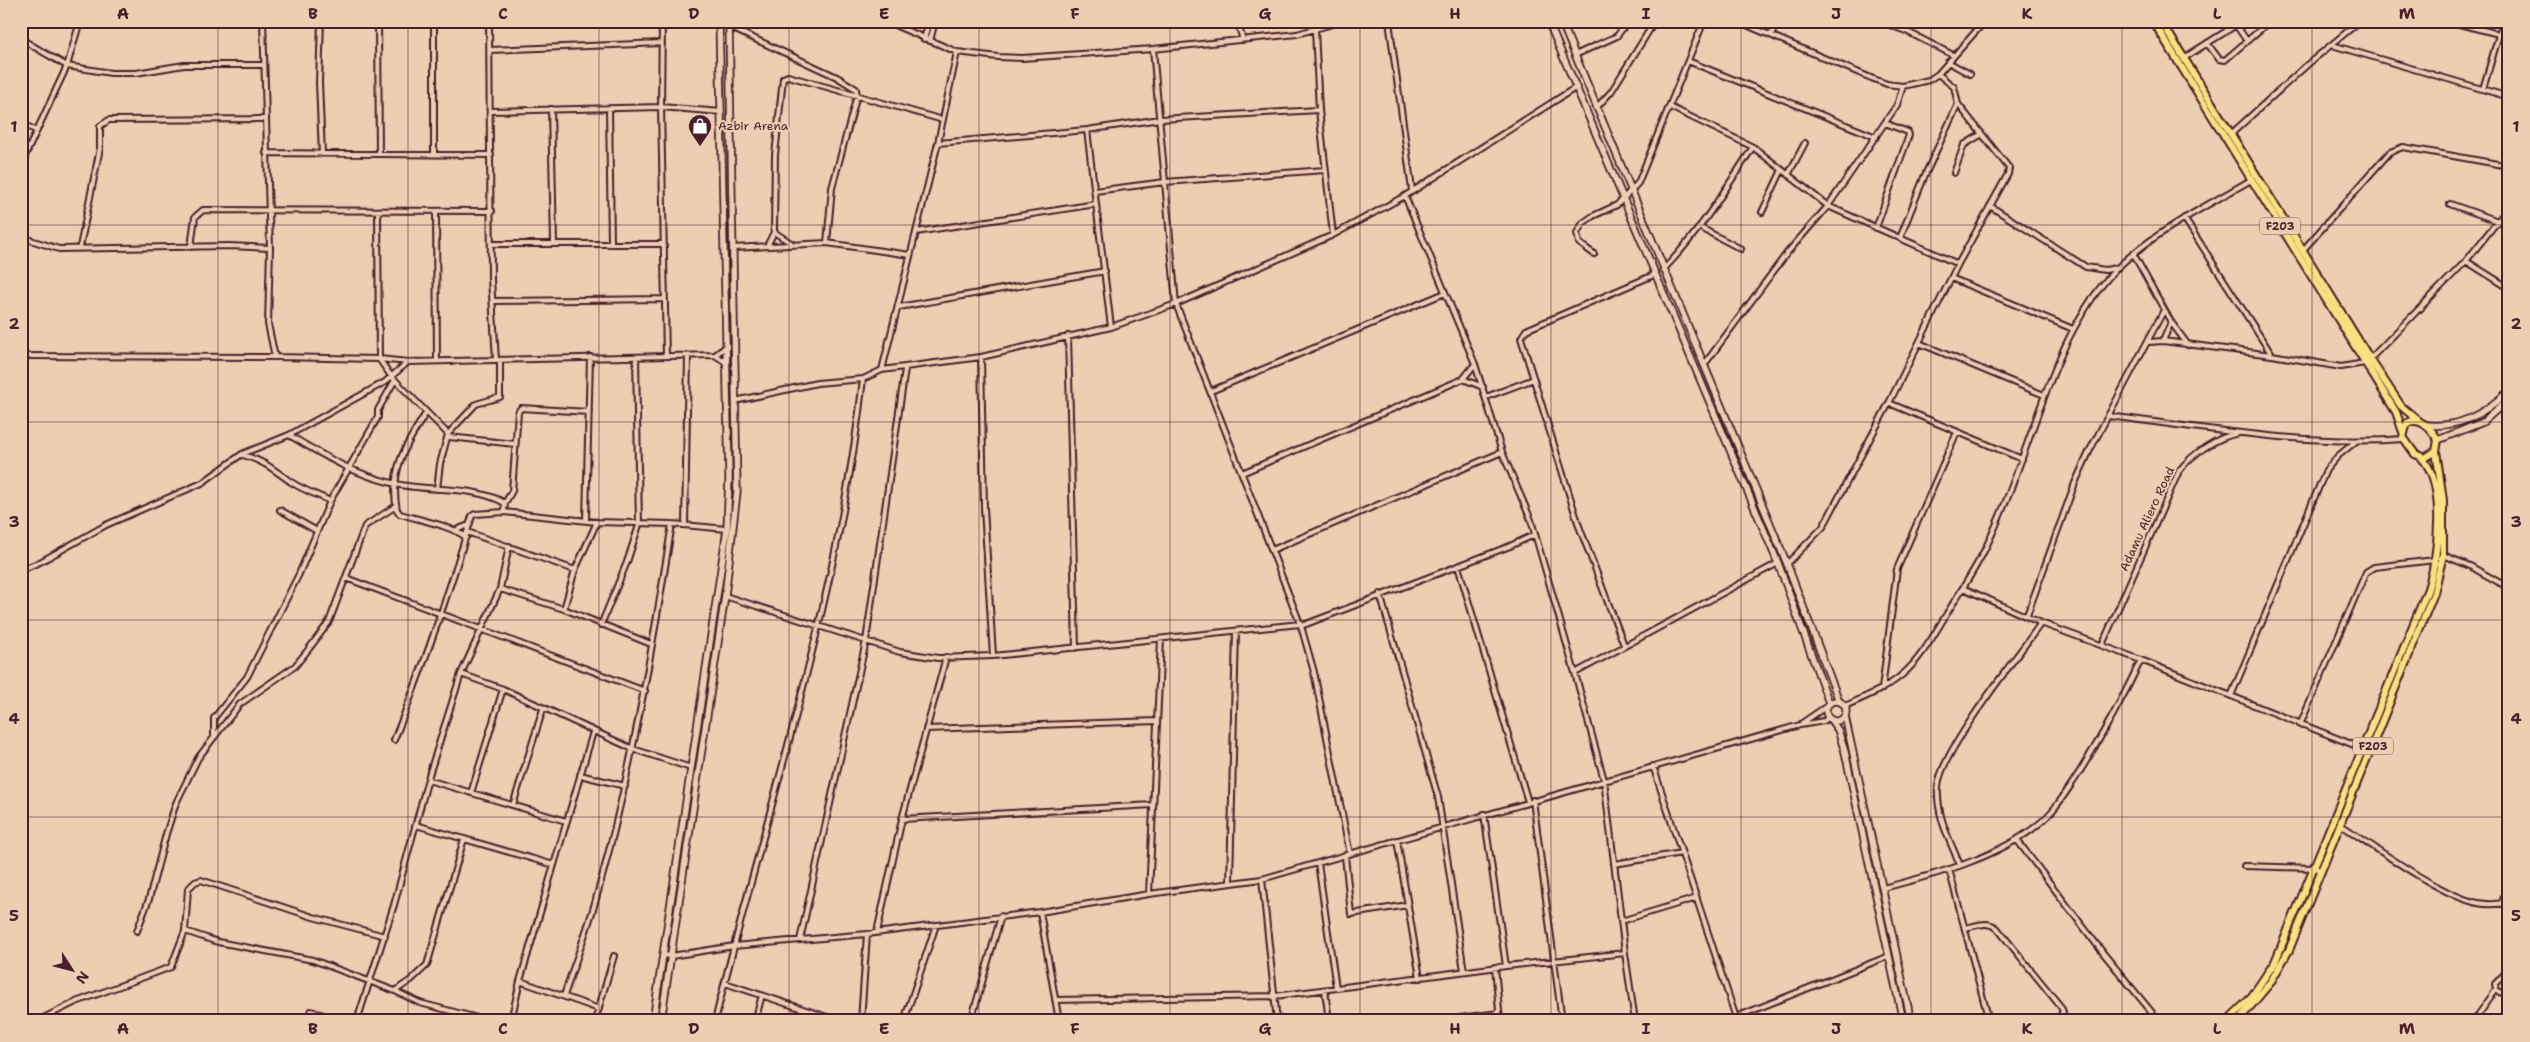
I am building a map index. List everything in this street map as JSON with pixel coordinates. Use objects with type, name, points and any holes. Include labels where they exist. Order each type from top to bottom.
[{"type":"main road","points":[[653,1021],[727,529],[729,478],[727,346],[719,21]]},
{"type":"main road","points":[[1548,21],[1778,563],[1828,704],[1829,719],[1838,730],[1845,752],[1903,1021]]},
{"type":"main road","points":[[1561,21],[1663,270],[1787,564],[1840,701],[1846,706],[1845,716],[1911,1021]]},
{"type":"main road","name":"F203","points":[[2153,21],[2251,180],[2368,361],[2401,406],[2423,423]]},
{"type":"main road","name":"F203","points":[[2161,21],[2303,251],[2368,361],[2396,412],[2403,436]]},
{"type":"main road","points":[[661,1021],[690,843],[725,596],[737,492],[729,24]]},
{"type":"main road","points":[[726,283],[733,282]]},
{"type":"main road","points":[[2438,440],[2436,451],[2429,457],[2422,458],[2410,449],[2403,436],[2407,423],[2447,426],[2474,418],[2491,407],[2509,391]]},
{"type":"main road","points":[[2438,440],[2483,422],[2509,400]]},
{"type":"main road","points":[[2423,423],[2438,440]]},
{"type":"main road","name":"F203","points":[[2227,1021],[2250,999],[2272,968],[2341,825],[2434,593],[2443,555],[2443,500],[2436,451]]},
{"type":"main road","name":"F203","points":[[2241,1020],[2260,997],[2279,968],[2364,749],[2423,605],[2435,560],[2437,536],[2436,496],[2431,471],[2422,458]]},
{"type":"main road","points":[[719,585],[726,585]]},
{"type":"main road","points":[[1828,704],[1840,701]]},
{"type":"main road","points":[[1829,719],[1838,721],[1845,716]]},
{"type":"main road","points":[[1877,898],[1885,896]]},
{"type":"street","points":[[80,21],[67,66],[25,156],[23,172],[26,213],[23,222],[23,238],[58,249],[80,247],[229,246],[270,248]]},
{"type":"street","points":[[263,21],[270,248],[268,324],[275,358]]},
{"type":"street","points":[[321,21],[319,83],[322,154]]},
{"type":"street","points":[[378,21],[379,154]]},
{"type":"street","points":[[434,21],[434,154]]},
{"type":"street","points":[[437,489],[440,464],[448,435],[476,404],[500,397],[493,301],[489,21]]},
{"type":"street","points":[[662,21],[663,298],[666,356]]},
{"type":"street","points":[[885,21],[956,52],[998,58],[1154,49],[1243,40],[1316,30],[1343,21]]},
{"type":"street","points":[[924,39],[929,21]]},
{"type":"street","points":[[930,41],[935,21]]},
{"type":"street","points":[[1237,21],[1243,40]]},
{"type":"street","points":[[1388,21],[1412,190]]},
{"type":"street","points":[[1596,108],[1611,92],[1655,21]]},
{"type":"street","points":[[1594,254],[1578,243],[1577,233],[1583,223],[1592,216],[1617,206],[1638,183],[1704,21]]},
{"type":"street","points":[[1737,21],[1879,81],[1903,86],[1929,80],[1938,74],[1985,21]]},
{"type":"street","points":[[1771,35],[1778,21]]},
{"type":"street","points":[[1879,21],[1953,55]]},
{"type":"street","points":[[1906,32],[1911,21]]},
{"type":"street","points":[[1965,21],[1978,28]]},
{"type":"street","points":[[2207,43],[2222,60],[2270,21]]},
{"type":"street","points":[[2231,134],[2308,64],[2360,21]]},
{"type":"street","points":[[2447,21],[2499,34]]},
{"type":"street","points":[[2483,89],[2503,21]]},
{"type":"street","points":[[1575,55],[1617,36],[1625,26],[1632,23]]},
{"type":"street","points":[[2184,58],[2235,23],[2247,41]]},
{"type":"street","points":[[729,24],[855,87],[857,94],[832,188],[828,243]]},
{"type":"street","points":[[1316,30],[1319,110],[1324,170],[1333,235]]},
{"type":"street","points":[[21,39],[67,66],[111,73],[136,73],[184,65],[264,65]]},
{"type":"street","points":[[490,50],[662,43]]},
{"type":"street","points":[[2332,45],[2509,97]]},
{"type":"street","points":[[1154,49],[1176,304],[1301,625],[1314,672],[1347,855],[1351,914],[1408,905]]},
{"type":"street","points":[[882,370],[944,120],[956,52]]},
{"type":"street","points":[[1688,61],[1876,137]]},
{"type":"street","points":[[1948,62],[1970,74]]},
{"type":"street","points":[[1787,564],[1823,527],[1958,264],[2010,168],[1958,104],[1954,87],[1938,74]]},
{"type":"street","points":[[767,246],[774,232],[775,155],[783,78],[788,76],[857,94],[944,120]]},
{"type":"street","points":[[1704,365],[1787,253],[1828,206],[1897,105],[1903,86]]},
{"type":"street","points":[[735,401],[817,383],[863,379],[882,370],[905,369],[981,357],[1111,327],[1176,304],[1333,235],[1405,196],[1575,88]]},
{"type":"street","points":[[1900,238],[1925,175],[1958,104]]},
{"type":"street","points":[[490,111],[661,107],[721,112]]},
{"type":"street","points":[[1670,107],[1753,147],[1828,206],[1958,264]]},
{"type":"street","points":[[609,108],[610,243]]},
{"type":"street","points":[[551,109],[554,243]]},
{"type":"street","points":[[938,143],[1087,130],[1160,119],[1319,110]]},
{"type":"street","points":[[80,247],[100,148],[100,126],[103,122],[109,120],[266,120]]},
{"type":"street","points":[[21,123],[37,131]]},
{"type":"street","points":[[1876,228],[1909,135],[1908,132],[1885,123]]},
{"type":"street","points":[[1087,130],[1111,327]]},
{"type":"street","points":[[1954,173],[1964,145],[1982,134]]},
{"type":"street","points":[[1788,176],[1805,143]]},
{"type":"street","points":[[1663,270],[1700,227],[1753,147]]},
{"type":"street","points":[[2303,251],[2390,152],[2396,148],[2403,147],[2509,166]]},
{"type":"street","points":[[266,153],[491,155]]},
{"type":"street","points":[[1095,191],[1165,182],[1324,170]]},
{"type":"street","points":[[1762,212],[1782,170]]},
{"type":"street","points":[[1846,706],[1882,689],[1901,676],[1919,658],[1963,588],[1985,549],[2022,459],[2044,396],[2073,329],[2108,278],[2134,254],[2184,218],[2251,180]]},
{"type":"street","points":[[1405,196],[1483,387],[1502,452],[1530,520],[1575,673],[1604,780],[1635,1021]]},
{"type":"street","points":[[916,232],[1096,204]]},
{"type":"street","points":[[2450,204],[2498,221]]},
{"type":"street","points":[[1990,206],[2086,267],[2105,270],[2119,268]]},
{"type":"street","points":[[2149,342],[2163,341],[2272,355],[2341,367],[2368,361],[2466,261],[2509,207]]},
{"type":"street","points":[[191,247],[195,217],[198,212],[203,210],[492,211]]},
{"type":"street","points":[[378,211],[379,359],[391,376],[448,435],[515,444]]},
{"type":"street","points":[[436,211],[437,361]]},
{"type":"street","points":[[2184,218],[2272,355]]},
{"type":"street","points":[[1700,227],[1741,249]]},
{"type":"street","points":[[774,232],[791,244]]},
{"type":"street","points":[[734,248],[828,243],[910,255]]},
{"type":"street","points":[[492,244],[663,244]]},
{"type":"street","points":[[2134,254],[2171,322],[2188,345]]},
{"type":"street","points":[[2466,261],[2509,288]]},
{"type":"street","points":[[898,308],[1105,270]]},
{"type":"street","points":[[1624,645],[1579,526],[1521,338],[1526,330],[1656,274]]},
{"type":"street","points":[[1951,278],[2073,329]]},
{"type":"street","points":[[1211,392],[1445,293]]},
{"type":"street","points":[[493,301],[663,298]]},
{"type":"street","points":[[2027,615],[2076,483],[2108,416],[2149,342],[2164,310]]},
{"type":"street","points":[[2163,341],[2171,322]]},
{"type":"street","points":[[1068,336],[1076,648]]},
{"type":"street","points":[[1919,343],[2044,396]]},
{"type":"street","points":[[21,356],[379,359],[408,362],[715,355],[727,346]]},
{"type":"street","points":[[715,355],[727,363]]},
{"type":"street","points":[[684,525],[688,356]]},
{"type":"street","points":[[586,520],[590,357]]},
{"type":"street","points":[[601,625],[628,562],[639,525],[636,357]]},
{"type":"street","points":[[981,357],[984,508],[993,656]]},
{"type":"street","points":[[21,570],[40,562],[106,525],[202,483],[242,454],[289,435],[385,382],[408,362]]},
{"type":"street","points":[[1242,472],[1463,379],[1474,364]]},
{"type":"street","points":[[800,940],[866,641],[905,369]]},
{"type":"street","points":[[716,1021],[734,946],[819,627],[856,440],[863,379]]},
{"type":"street","points":[[1463,379],[1483,387]]},
{"type":"street","points":[[1486,397],[1534,379]]},
{"type":"street","points":[[214,737],[214,718],[247,677],[299,574],[330,501],[378,417],[378,410],[395,380]]},
{"type":"street","points":[[1888,403],[2022,459]]},
{"type":"street","points":[[504,512],[505,503],[512,490],[518,412],[524,407],[588,412]]},
{"type":"street","points":[[426,413],[402,451],[398,462],[396,506],[400,514],[510,546],[575,570]]},
{"type":"street","points":[[2108,416],[2243,433],[2355,442],[2403,436]]},
{"type":"street","points":[[1882,689],[1896,569],[1957,432]]},
{"type":"street","name":"Adamu Aliero Road","points":[[2102,645],[2179,471],[2190,458],[2216,442],[2229,435],[2243,433]]},
{"type":"street","points":[[289,435],[347,469],[397,484],[488,495],[505,503]]},
{"type":"street","points":[[2231,696],[2326,470],[2338,456],[2355,442]]},
{"type":"street","points":[[1272,550],[1502,452]]},
{"type":"street","points":[[242,454],[260,460],[292,482],[330,501]]},
{"type":"street","points":[[137,931],[149,900],[176,803],[198,758],[240,704],[300,661],[329,622],[365,526],[396,506]]},
{"type":"street","points":[[280,510],[317,531]]},
{"type":"street","points":[[394,740],[417,683],[454,577],[469,525],[475,514],[504,512],[596,522],[639,525],[672,524],[727,529]]},
{"type":"street","points":[[564,608],[575,570],[596,522]]},
{"type":"street","points":[[564,996],[596,902],[625,786],[645,691],[651,644],[672,524]]},
{"type":"street","points":[[456,530],[469,525]]},
{"type":"street","points":[[725,596],[900,652],[946,657],[993,656],[1301,625],[1458,566],[1534,535]]},
{"type":"street","points":[[357,1021],[461,674],[500,589],[510,546]]},
{"type":"street","points":[[2443,555],[2470,566],[2509,588]]},
{"type":"street","points":[[2300,725],[2366,572],[2374,567],[2435,560]]},
{"type":"street","points":[[1575,673],[1778,563]]},
{"type":"street","points":[[1458,566],[1528,802]]},
{"type":"street","points":[[346,578],[645,691]]},
{"type":"street","points":[[1963,588],[2042,623],[2141,660],[2364,749]]},
{"type":"street","points":[[500,589],[564,608],[601,625],[651,644]]},
{"type":"street","points":[[1380,594],[1438,796],[1464,971]]},
{"type":"street","points":[[1960,865],[1940,820],[1938,786],[1942,767],[1967,727],[2042,623]]},
{"type":"street","points":[[1230,883],[1236,631]]},
{"type":"street","points":[[1149,894],[1161,639]]},
{"type":"street","points":[[877,932],[902,819],[946,657]]},
{"type":"street","points":[[1883,888],[1960,865],[2017,840],[2040,823],[2066,793],[2115,714],[2141,660]]},
{"type":"street","points":[[461,674],[503,689],[593,732],[691,768]]},
{"type":"street","points":[[471,793],[503,689]]},
{"type":"street","points":[[1800,725],[1828,704]]},
{"type":"street","points":[[513,805],[544,709]]},
{"type":"street","points":[[663,955],[671,956],[734,946],[867,934],[1040,912],[1149,894],[1262,879],[1653,766],[1800,725],[1829,719]]},
{"type":"street","points":[[926,729],[1157,721]]},
{"type":"street","points":[[512,1021],[520,981],[593,732]]},
{"type":"street","points":[[1653,766],[1736,1019]]},
{"type":"street","points":[[580,776],[625,786]]},
{"type":"street","points":[[428,780],[566,821]]},
{"type":"street","points":[[1533,800],[1562,1021]]},
{"type":"street","points":[[902,819],[1153,805]]},
{"type":"street","points":[[1484,814],[1506,966]]},
{"type":"street","points":[[416,825],[554,865]]},
{"type":"street","points":[[2341,825],[2438,887],[2479,904],[2509,902]]},
{"type":"street","points":[[395,990],[411,980],[427,965],[464,839]]},
{"type":"street","points":[[1397,840],[1420,978]]},
{"type":"street","points":[[2017,840],[2104,954],[2159,1021]]},
{"type":"street","points":[[1614,864],[1682,853]]},
{"type":"street","points":[[1318,864],[1336,988]]},
{"type":"street","points":[[2244,866],[2319,869]]},
{"type":"street","points":[[1950,869],[1989,1021]]},
{"type":"street","points":[[1262,879],[1277,1021]]},
{"type":"street","points":[[38,1021],[76,1002],[170,967],[185,931],[188,888],[201,880],[313,917],[384,936]]},
{"type":"street","points":[[2501,904],[2509,886]]},
{"type":"street","points":[[1621,921],[1697,898]]},
{"type":"street","points":[[1040,912],[1059,1021]]},
{"type":"street","points":[[970,1021],[1000,916]]},
{"type":"street","points":[[1966,928],[1985,924],[1991,924],[1997,928],[2061,1007],[2063,1012],[2056,1021]]},
{"type":"street","points":[[904,1021],[936,925]]},
{"type":"street","points":[[185,931],[218,942],[312,960],[368,982],[395,990],[420,1003],[489,1021]]},
{"type":"street","points":[[861,1021],[867,934]]},
{"type":"street","points":[[1055,1000],[1275,996],[1495,967],[1625,954]]},
{"type":"street","points":[[595,1021],[614,956]]},
{"type":"street","points":[[1726,1021],[1736,1019],[1889,956]]},
{"type":"street","points":[[1495,967],[1500,1021]]},
{"type":"street","points":[[2509,969],[2494,984],[2496,990],[2509,996]]},
{"type":"street","points":[[520,981],[599,1009]]},
{"type":"street","points":[[725,983],[840,1021]]},
{"type":"street","points":[[1325,990],[1329,1021]]},
{"type":"street","points":[[2474,1021],[2496,990]]},
{"type":"street","points":[[754,1021],[762,995]]},
{"type":"street","points":[[311,1011],[343,1021]]},
{"type":"street","points":[[1436,1021],[1499,1013]]},
{"type":"place","name":"Azbir Arena","points":[[700,147]]}]
